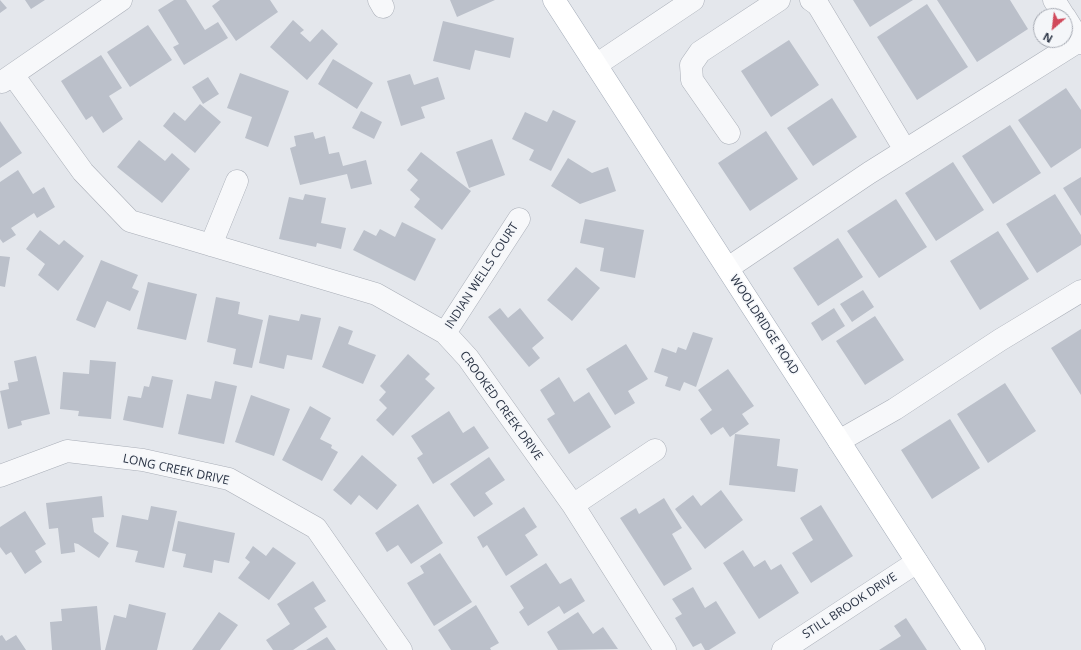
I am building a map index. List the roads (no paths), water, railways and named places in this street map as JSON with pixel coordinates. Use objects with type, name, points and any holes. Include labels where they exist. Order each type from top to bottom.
[{"type":"main road","name":"WOOLDRIDGE ROAD","points":[[554,0],[974,650]]},
{"type":"street","points":[[6,79],[121,0]]},
{"type":"street","points":[[596,65],[693,0]]},
{"type":"street","points":[[728,134],[692,80],[690,66],[700,52],[778,0]]},
{"type":"street","points":[[811,0],[818,5],[905,150]]},
{"type":"street","points":[[728,268],[869,173],[1080,42],[1073,30]]},
{"type":"street","name":"CROOKED CREEK DRIVE","points":[[6,79],[83,172],[130,221],[376,294],[444,333],[468,358],[573,505],[665,650]]},
{"type":"street","points":[[211,245],[237,181]]},
{"type":"street","name":"INDIAN WELLS COURT","points":[[444,333],[519,219]]},
{"type":"street","points":[[839,441],[895,409],[1000,340],[1081,291]]},
{"type":"street","name":"LONG CREEK DRIVE","points":[[0,476],[67,450],[143,460],[229,479],[316,528],[401,650]]},
{"type":"street","points":[[573,505],[656,450]]},
{"type":"street","name":"STILL BROOK DRIVE","points":[[783,650],[917,562]]}]
